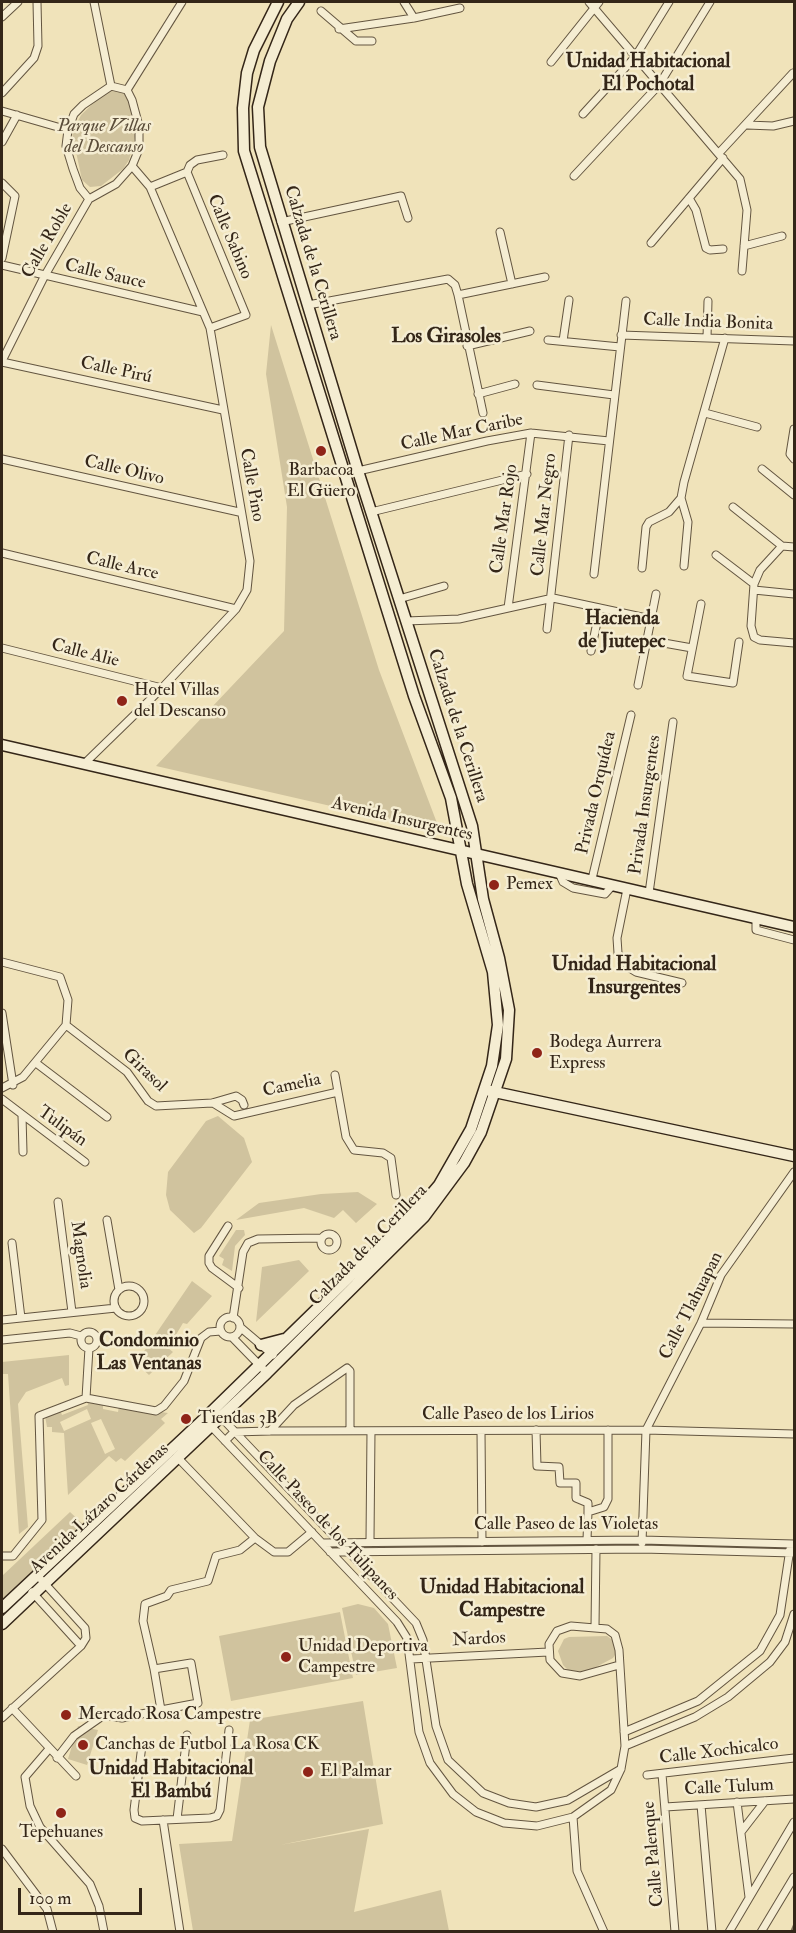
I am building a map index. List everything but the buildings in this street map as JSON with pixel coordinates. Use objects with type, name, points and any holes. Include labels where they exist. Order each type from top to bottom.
[{"type":"main road","name":"Calzada de la Cerillera","points":[[278,2],[254,50],[247,73],[243,108],[244,151],[414,696],[451,798],[467,884],[493,972],[498,1025],[490,1091]]},
{"type":"main road","name":"Calzada de la Cerillera","points":[[217,1413],[267,1373],[424,1216],[464,1163],[490,1091],[506,1059],[510,1024],[499,958],[483,899],[472,826],[358,471],[260,147],[258,107],[270,61],[287,19],[299,2]]},
{"type":"main road","name":"Avenida Insurgentes","points":[[2,745],[795,927]]},
{"type":"main road","points":[[490,1091],[795,1156]]},
{"type":"main road","name":"Calzada de la Cerillera","points":[[217,1413],[259,1364],[417,1211],[439,1185],[476,1130]]},
{"type":"main road","points":[[261,1345],[285,1339]]},
{"type":"main road","name":"Avenida Lázaro Cárdenas","points":[[2,1608],[29,1590],[217,1413]]},
{"type":"main road","name":"Avenida Lázaro Cárdenas","points":[[41,1579],[178,1458],[208,1422]]},
{"type":"main road","name":"Avenida Lázaro Cárdenas","points":[[2,1624],[29,1590]]},
{"type":"street","points":[[2,18],[18,2]]},
{"type":"street","points":[[2,93],[34,58],[38,46],[37,2]]},
{"type":"street","points":[[94,2],[111,86]]},
{"type":"street","points":[[127,90],[182,2]]},
{"type":"street","points":[[404,2],[414,18]]},
{"type":"street","points":[[589,2],[740,179],[747,210],[742,271]]},
{"type":"street","points":[[550,62],[598,2]]},
{"type":"street","points":[[583,114],[635,57],[669,2]]},
{"type":"street","points":[[574,176],[659,85],[710,2]]},
{"type":"street","points":[[339,29],[414,18],[460,8]]},
{"type":"street","points":[[321,11],[339,29],[356,41],[372,40]]},
{"type":"street","points":[[651,243],[721,155],[794,73]]},
{"type":"street","points":[[111,86],[127,90],[137,113],[139,150],[132,166],[116,184],[89,199],[80,188],[66,146],[68,130],[74,114],[111,86]]},
{"type":"street","points":[[2,111],[68,130]]},
{"type":"street","points":[[2,142],[17,115]]},
{"type":"street","points":[[747,125],[773,126],[795,121]]},
{"type":"street","points":[[150,188],[187,172],[190,165],[197,160],[223,154]]},
{"type":"street","name":"Calle Pino","points":[[84,764],[162,688],[236,609],[247,590],[250,561],[239,512],[210,328],[150,188],[132,166]]},
{"type":"street","name":"Calle Sabino","points":[[187,172],[246,315],[210,328]]},
{"type":"street","points":[[2,183],[15,196],[2,258]]},
{"type":"street","points":[[281,222],[401,196],[408,218]]},
{"type":"street","points":[[689,198],[696,210],[703,244],[710,250],[723,249]]},
{"type":"street","name":"Calle Roble","points":[[2,361],[45,276],[89,199]]},
{"type":"street","points":[[500,232],[512,284]]},
{"type":"street","points":[[744,246],[782,236]]},
{"type":"street","name":"Calle Sauce","points":[[2,265],[203,312]]},
{"type":"street","points":[[458,295],[545,277]]},
{"type":"street","points":[[308,305],[448,279],[455,285],[458,295],[483,413]]},
{"type":"street","points":[[563,341],[569,300]]},
{"type":"street","points":[[594,574],[626,301]]},
{"type":"street","points":[[707,338],[708,301]]},
{"type":"street","points":[[467,346],[530,331]]},
{"type":"street","name":"Calle India Bonita","points":[[621,335],[795,341]]},
{"type":"street","points":[[642,568],[646,527],[649,522],[669,512],[681,498],[725,338]]},
{"type":"street","points":[[548,340],[620,348]]},
{"type":"street","name":"Calle Pirú","points":[[2,361],[223,410]]},
{"type":"street","points":[[478,394],[514,384]]},
{"type":"street","points":[[537,385],[614,395]]},
{"type":"street","points":[[705,412],[757,427]]},
{"type":"street","points":[[795,429],[790,454],[795,459]]},
{"type":"street","name":"Calle Mar Caribe","points":[[358,471],[531,433],[609,441]]},
{"type":"street","name":"Calle Mar Rojo","points":[[508,608],[531,433]]},
{"type":"street","name":"Calle Mar Negro","points":[[547,629],[553,598],[568,435]]},
{"type":"street","name":"Calle Olivo","points":[[2,459],[239,512]]},
{"type":"street","points":[[762,469],[795,495]]},
{"type":"street","points":[[371,512],[527,474]]},
{"type":"street","points":[[681,498],[688,522],[684,566]]},
{"type":"street","points":[[733,507],[782,546],[795,547]]},
{"type":"street","points":[[782,546],[760,570],[754,587],[751,626],[754,637],[760,640],[795,643]]},
{"type":"street","name":"Calle Arce","points":[[2,553],[236,609]]},
{"type":"street","points":[[716,555],[754,587],[795,594]]},
{"type":"street","points":[[399,599],[444,586]]},
{"type":"street","points":[[638,685],[656,594]]},
{"type":"street","points":[[406,621],[459,619],[553,598],[651,619]]},
{"type":"street","points":[[700,603],[687,676],[733,683],[739,642]]},
{"type":"street","points":[[591,651],[600,608]]},
{"type":"street","points":[[647,640],[692,648]]},
{"type":"street","name":"Calle Alie","points":[[2,648],[162,688]]},
{"type":"street","name":"Privada Orquídea","points":[[592,879],[631,715]]},
{"type":"street","name":"Privada Insurgentes","points":[[649,893],[673,722]]},
{"type":"street","points":[[559,873],[563,882],[573,888],[605,894],[614,885]]},
{"type":"street","points":[[627,889],[617,938],[618,952],[628,967],[636,972],[682,983]]},
{"type":"street","points":[[756,918],[756,930],[795,940]]},
{"type":"street","points":[[2,962],[60,977],[68,1000],[66,1025],[36,1062],[13,1085],[2,1088]]},
{"type":"street","points":[[2,1013],[13,1085]]},
{"type":"street","name":"Girasol","points":[[66,1025],[127,1072],[148,1101],[156,1106],[212,1103]]},
{"type":"street","points":[[36,1062],[107,1117]]},
{"type":"street","name":"Camelia","points":[[335,1075],[346,1137],[354,1150],[384,1153],[392,1158],[396,1195]]},
{"type":"street","name":"Camelia","points":[[240,1114],[338,1092]]},
{"type":"street","points":[[212,1103],[239,1097],[244,1106],[253,1110]]},
{"type":"street","name":"Tulipán","points":[[2,1099],[85,1162]]},
{"type":"street","points":[[225,1108],[228,1100]]},
{"type":"street","points":[[212,1103],[225,1108],[231,1115],[240,1114],[244,1106]]},
{"type":"street","name":"Tulipán","points":[[22,1116],[23,1152]]},
{"type":"street","name":"Calle Tlahuapan","points":[[646,1430],[701,1323],[721,1275],[795,1172]]},
{"type":"street","name":"Magnolia","points":[[58,1202],[72,1312]]},
{"type":"street","points":[[107,1220],[119,1290],[115,1299],[116,1308]]},
{"type":"street","points":[[228,1226],[209,1256],[209,1263],[212,1268],[239,1288]]},
{"type":"street","points":[[279,1361],[233,1318],[243,1252],[248,1244],[258,1239],[321,1239]]},
{"type":"street","points":[[12,1243],[21,1318]]},
{"type":"street","points":[[2,1320],[116,1308],[129,1316],[139,1312],[144,1304],[143,1294],[136,1287],[127,1286],[119,1290]]},
{"type":"street","points":[[221,1331],[222,1322],[233,1318]]},
{"type":"street","points":[[701,1323],[795,1324]]},
{"type":"street","points":[[232,1337],[240,1327]]},
{"type":"street","points":[[81,1336],[88,1331],[95,1334],[97,1342],[89,1348],[86,1398]]},
{"type":"street","points":[[2,1556],[13,1556],[42,1520],[37,1419],[42,1414],[86,1398],[156,1411],[164,1406],[184,1381],[201,1338],[208,1332],[221,1331],[226,1336],[232,1337],[267,1373]]},
{"type":"street","points":[[2,1340],[70,1333],[81,1336]]},
{"type":"street","points":[[81,1336],[82,1344],[89,1348]]},
{"type":"street","points":[[270,1431],[294,1406],[347,1368],[350,1371],[350,1431]]},
{"type":"street","name":"Calle Paseo de los Tulipanes","points":[[217,1413],[416,1623],[428,1658],[436,1726],[448,1760],[483,1793],[509,1803],[536,1807],[568,1800],[621,1769]]},
{"type":"street","name":"Calle Paseo de los Tulipanes","points":[[208,1422],[397,1622],[407,1638],[419,1732],[430,1763],[453,1794],[476,1812],[504,1823],[537,1826],[573,1817],[611,1790],[621,1769]]},
{"type":"street","points":[[536,1430],[537,1466],[560,1467],[560,1483],[576,1483],[576,1498],[588,1503],[587,1540]]},
{"type":"street","points":[[588,1512],[604,1507],[608,1499],[608,1430]]},
{"type":"street","points":[[642,1549],[646,1430]]},
{"type":"street","name":"Calle Paseo de los Lirios","points":[[234,1432],[646,1430],[795,1434]]},
{"type":"street","points":[[370,1540],[371,1431]]},
{"type":"street","points":[[481,1431],[482,1549]]},
{"type":"street","points":[[225,1441],[234,1432]]},
{"type":"street","points":[[178,1458],[255,1538],[274,1552],[288,1552],[312,1532]]},
{"type":"street","points":[[161,1710],[142,1610],[149,1601],[167,1596],[171,1590],[208,1581],[216,1556],[240,1550],[255,1538]]},
{"type":"street","name":"Calle Paseo de las Violetas","points":[[322,1543],[370,1540],[642,1540],[793,1544]]},
{"type":"street","points":[[624,1732],[698,1701],[760,1651],[780,1615],[793,1544]]},
{"type":"street","points":[[595,1627],[596,1549]]},
{"type":"street","name":"Calle Paseo de las Violetas","points":[[330,1552],[345,1550],[642,1549],[792,1553]]},
{"type":"street","points":[[2,1718],[81,1646],[86,1638],[85,1628],[41,1579]]},
{"type":"street","points":[[29,1590],[81,1646]]},
{"type":"street","points":[[625,1746],[695,1717],[728,1697],[770,1662],[785,1641],[795,1614]]},
{"type":"street","points":[[619,1665],[571,1676],[555,1668],[548,1652],[549,1644],[557,1631],[571,1626],[607,1629],[615,1635],[619,1665],[625,1746],[621,1769]]},
{"type":"street","name":"Nardos","points":[[411,1659],[548,1652]]},
{"type":"street","points":[[57,1758],[74,1736],[104,1715],[122,1718],[198,1703],[191,1663],[154,1668]]},
{"type":"street","points":[[12,1708],[76,1776]]},
{"type":"street","points":[[142,1745],[135,1818],[163,1820],[217,1816],[229,1730]]},
{"type":"street","points":[[177,1819],[187,1735]]},
{"type":"street","points":[[49,1749],[25,1777],[30,1806],[40,1827],[90,1884],[99,1906],[104,1932]]},
{"type":"street","name":"Calle Xochicalco","points":[[647,1775],[795,1758]]},
{"type":"street","name":"Calle Palenque","points":[[662,1774],[675,1932]]},
{"type":"street","name":"Calle Tulum","points":[[664,1807],[795,1799]]},
{"type":"street","points":[[741,1832],[765,1801]]},
{"type":"street","points":[[737,1802],[749,1897]]},
{"type":"street","points":[[701,1804],[712,1932]]},
{"type":"street","points":[[573,1817],[578,1871],[604,1932]]},
{"type":"street","points":[[163,1820],[180,1932]]},
{"type":"street","points":[[729,1932],[795,1822]]},
{"type":"street","points":[[2,1849],[47,1910],[53,1932]]},
{"type":"street","points":[[761,1932],[795,1877]]},
{"type":"green space","name":"Parque Villas del Descanso","points":[[109,88],[122,91],[129,97],[136,133],[129,160],[123,169],[101,186],[90,187],[82,180],[72,133],[81,115]]},
{"type":"green space","points":[[271,325],[379,670],[440,831],[156,766],[284,631],[287,507],[266,374]]},
{"type":"green space","points":[[218,1116],[244,1138],[252,1162],[201,1228],[194,1233],[170,1210],[166,1195],[168,1172],[206,1121]]},
{"type":"green space","points":[[358,1192],[377,1204],[356,1223],[343,1210],[334,1218],[304,1208],[236,1220],[259,1203],[321,1194]]},
{"type":"green space","points":[[236,1230],[244,1230],[245,1235],[235,1246],[232,1271],[222,1265],[224,1259],[219,1256]]},
{"type":"green space","points":[[299,1260],[309,1271],[256,1322],[262,1267]]},
{"type":"green space","points":[[192,1281],[212,1296],[187,1324],[183,1323],[168,1348],[173,1352],[149,1375],[136,1363]]},
{"type":"green space","points":[[69,1355],[69,1385],[65,1386],[62,1378],[26,1392],[18,1404],[28,1527],[19,1534],[8,1374],[2,1374],[2,1362]]},
{"type":"green space","points":[[87,1400],[103,1404],[103,1409],[118,1412],[119,1406],[168,1413],[161,1419],[165,1423],[125,1461],[121,1458],[116,1462],[109,1456],[68,1495],[64,1433],[52,1432],[52,1427],[47,1427],[45,1416],[60,1410],[62,1415],[88,1405]],"holes":[[[87,1409],[91,1419],[64,1431],[60,1422]],[[101,1419],[115,1449],[105,1454],[91,1423]]]},
{"type":"green space","points":[[70,1512],[85,1526],[2,1604],[2,1576]]},
{"type":"green space","points":[[358,1604],[374,1608],[388,1624],[397,1668],[356,1675],[342,1608]]},
{"type":"green space","name":"Unidad Deportiva Campestre","points":[[340,1612],[353,1678],[231,1701],[219,1636]]},
{"type":"green space","points":[[607,1636],[614,1641],[617,1652],[613,1658],[585,1673],[569,1671],[563,1665],[558,1651],[564,1639]]},
{"type":"green space","points":[[363,1701],[383,1824],[280,1845],[369,1829],[354,1912],[441,1890],[449,1931],[193,1931],[179,1844],[232,1841],[250,1720]]},
{"type":"green space","name":"Canchas de Futbol La Rosa CK","points":[[78,1726],[98,1730],[87,1765],[68,1759]]},
{"type":"waterway","points":[[791,1932],[794,1925]]},
{"type":"place","name":"Barbacoa El Güero","points":[[321,451]]},
{"type":"place","name":"Hotel Villas del Descanso","points":[[122,701]]},
{"type":"place","name":"Pemex","points":[[494,885]]},
{"type":"place","name":"Bodega Aurrera Express","points":[[537,1053]]},
{"type":"place","name":"Tiendas 3B","points":[[186,1419]]},
{"type":"place","name":"Unidad Deportiva Campestre","points":[[286,1657]]},
{"type":"place","name":"Mercado Rosa Campestre","points":[[66,1715]]},
{"type":"place","name":"Canchas de Futbol La Rosa CK","points":[[83,1745]]},
{"type":"place","name":"El Palmar","points":[[308,1772]]},
{"type":"place","name":"Tepehuanes","points":[[61,1813]]},
{"type":"district","name":"Unidad Habitacional El Pochotal","points":[[648,74]]},
{"type":"district","name":"Los Girasoles","points":[[446,338]]},
{"type":"district","name":"Hacienda de Jiutepec","points":[[622,632]]},
{"type":"district","name":"Unidad Habitacional Insurgentes","points":[[634,978]]},
{"type":"district","name":"Condominio Las Ventanas","points":[[149,1354]]},
{"type":"district","name":"Unidad Habitacional Campestre","points":[[502,1600]]},
{"type":"district","name":"Unidad Habitacional El Bambú","points":[[171,1782]]}]
